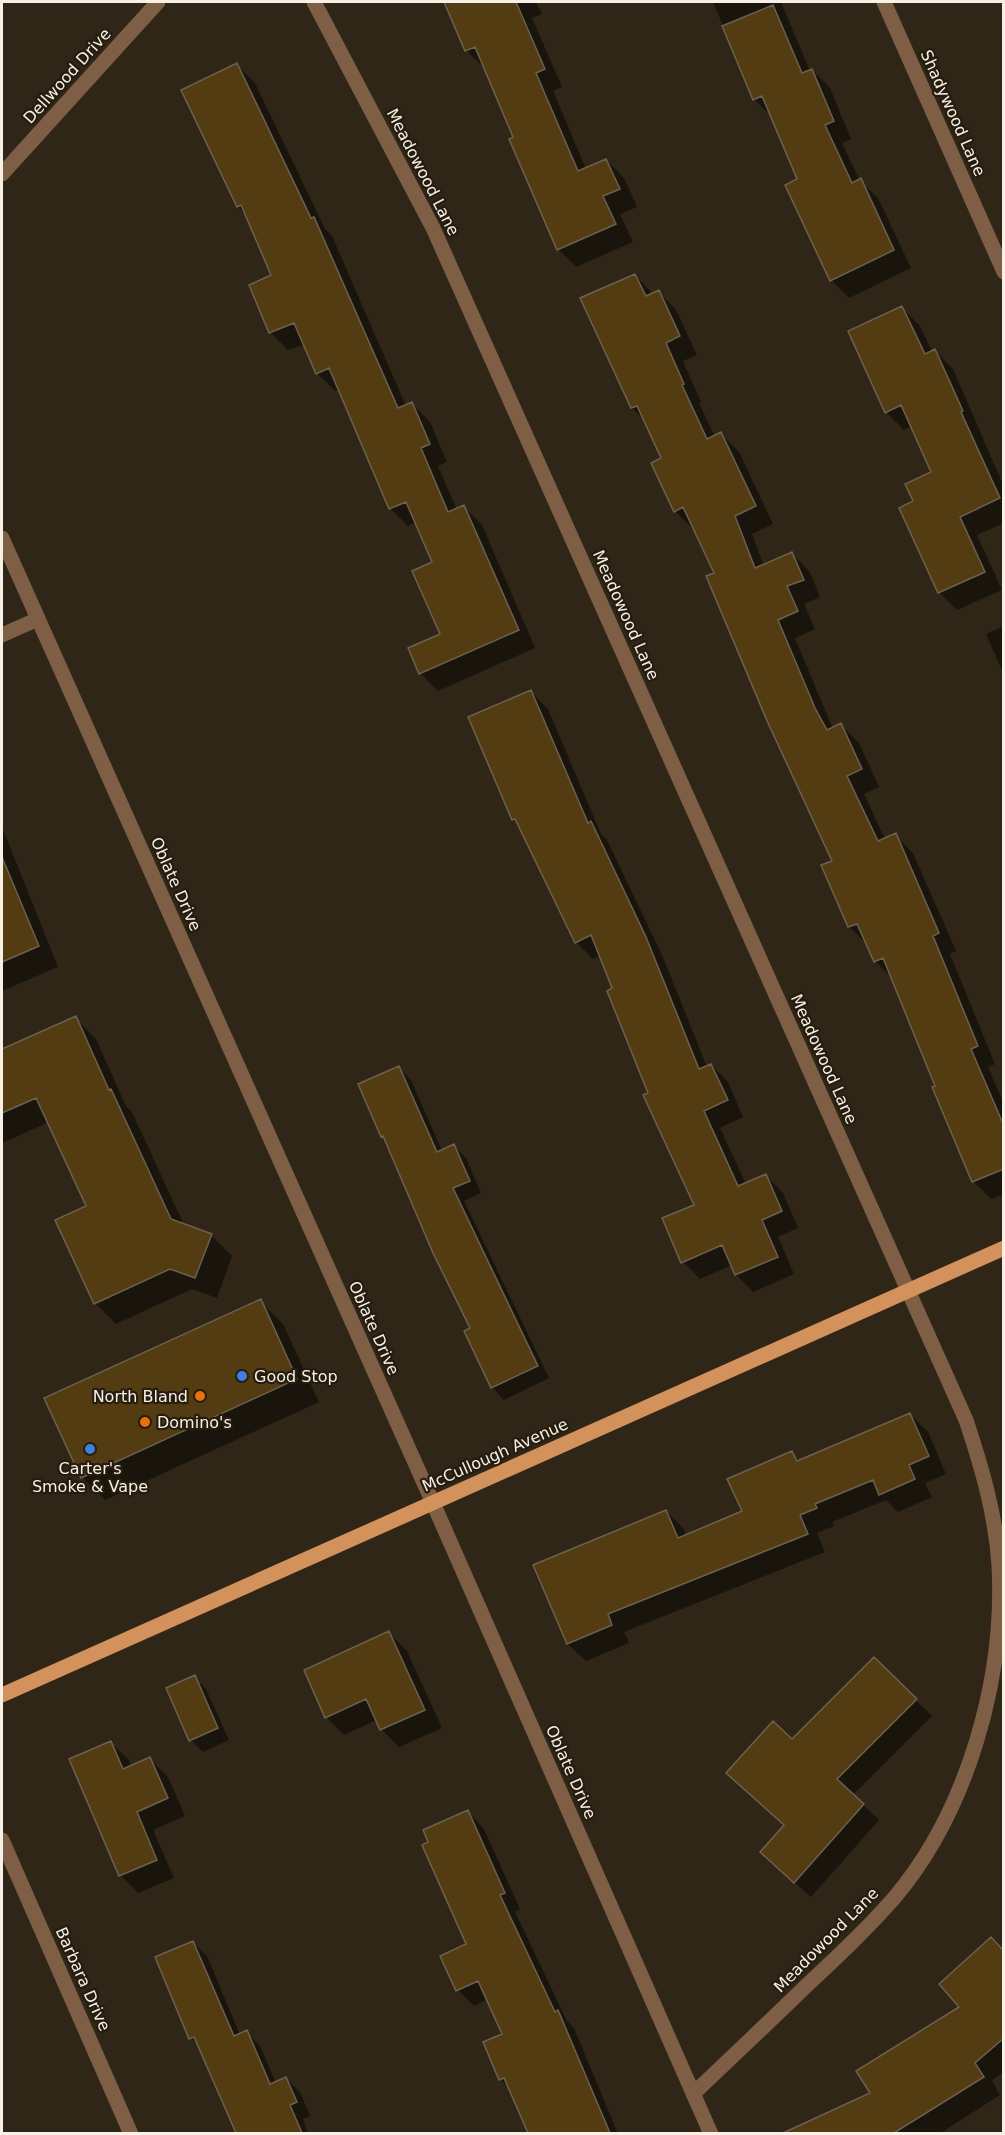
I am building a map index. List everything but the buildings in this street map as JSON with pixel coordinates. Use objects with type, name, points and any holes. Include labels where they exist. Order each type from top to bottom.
[{"type":"main road","name":"McCullough Avenue","points":[[2,1695],[1004,1248]]},
{"type":"street","name":"Dellwood Drive","points":[[2,174],[158,2]]},
{"type":"street","name":"Meadowood Lane","points":[[314,2],[433,228],[966,1420],[982,1468],[993,1516],[999,1566],[1000,1617],[995,1667],[985,1716],[970,1764],[950,1810],[925,1854],[897,1895],[863,1932],[693,2094]]},
{"type":"street","name":"Shadywood Lane","points":[[884,2],[1004,272]]},
{"type":"street","name":"Oblate Drive","points":[[2,538],[433,1503],[711,2133]]},
{"type":"street","points":[[2,635],[38,619]]},
{"type":"street","name":"Barbara Drive","points":[[2,1840],[131,2133]]},
{"type":"place","name":"Good Stop","points":[[242,1376]]},
{"type":"place","name":"North Bland","points":[[200,1396]]},
{"type":"place","name":"Domino's","points":[[145,1422]]},
{"type":"place","name":"Carter's Smoke & Vape","points":[[90,1449]]}]
